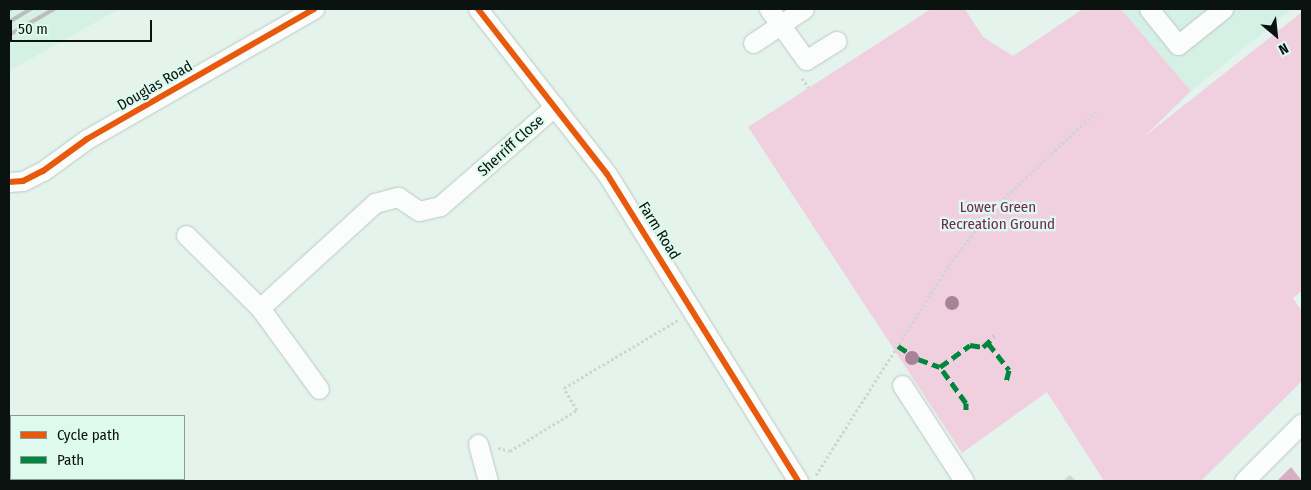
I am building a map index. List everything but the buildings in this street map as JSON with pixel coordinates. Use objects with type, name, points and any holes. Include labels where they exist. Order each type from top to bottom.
[{"type":"street","name":"Douglas Road","points":[[9,182],[23,181],[43,171],[87,139],[314,9]]},
{"type":"street","name":"Farm Road","points":[[478,9],[607,174],[798,481]]},
{"type":"street","points":[[769,9],[806,60],[837,41]]},
{"type":"street","points":[[753,43],[804,9]]},
{"type":"street","points":[[1149,9],[1178,45],[1223,9]]},
{"type":"street","name":"Sherriff Close","points":[[260,308],[375,203],[398,197],[419,211],[440,206],[555,106]]},
{"type":"street","points":[[186,235],[260,308],[319,389]]},
{"type":"street","points":[[902,384],[964,481]]},
{"type":"street","points":[[1244,481],[1302,423]]},
{"type":"street","points":[[478,444],[482,479]]},
{"type":"path","points":[[811,481],[974,232],[1000,202],[1096,112]]},
{"type":"path","points":[[478,444],[510,452],[577,410],[564,388],[693,310]]},
{"type":"shaded area","points":[[9,9],[119,9],[9,71]]},
{"type":"shaded area","points":[[1121,9],[1292,9],[1191,91]]},
{"type":"shaded area","points":[[1291,467],[1302,481],[1277,481]]},
{"type":"green space","name":"Lower Green Recreation Ground","points":[[931,9],[965,9],[983,37],[1013,56],[1083,9],[1121,9],[1191,91],[1145,136],[1302,12],[1302,291],[1293,298],[1302,311],[1302,381],[1201,481],[1104,481],[1047,392],[962,453],[748,127]]},
{"type":"railway","points":[[9,22],[31,9]]},
{"type":"railway","points":[[9,35],[54,9]]},
{"type":"marked path","points":[[966,410],[966,403],[940,367],[970,345],[983,347],[994,337]]},
{"type":"marked path","points":[[988,343],[1009,370],[1006,382]]},
{"type":"marked path","points":[[898,346],[918,359],[940,367]]},
{"type":"cycle path","points":[[9,182],[23,181],[43,171],[87,139],[314,9]]},
{"type":"cycle path","points":[[478,9],[607,174],[798,481]]}]
